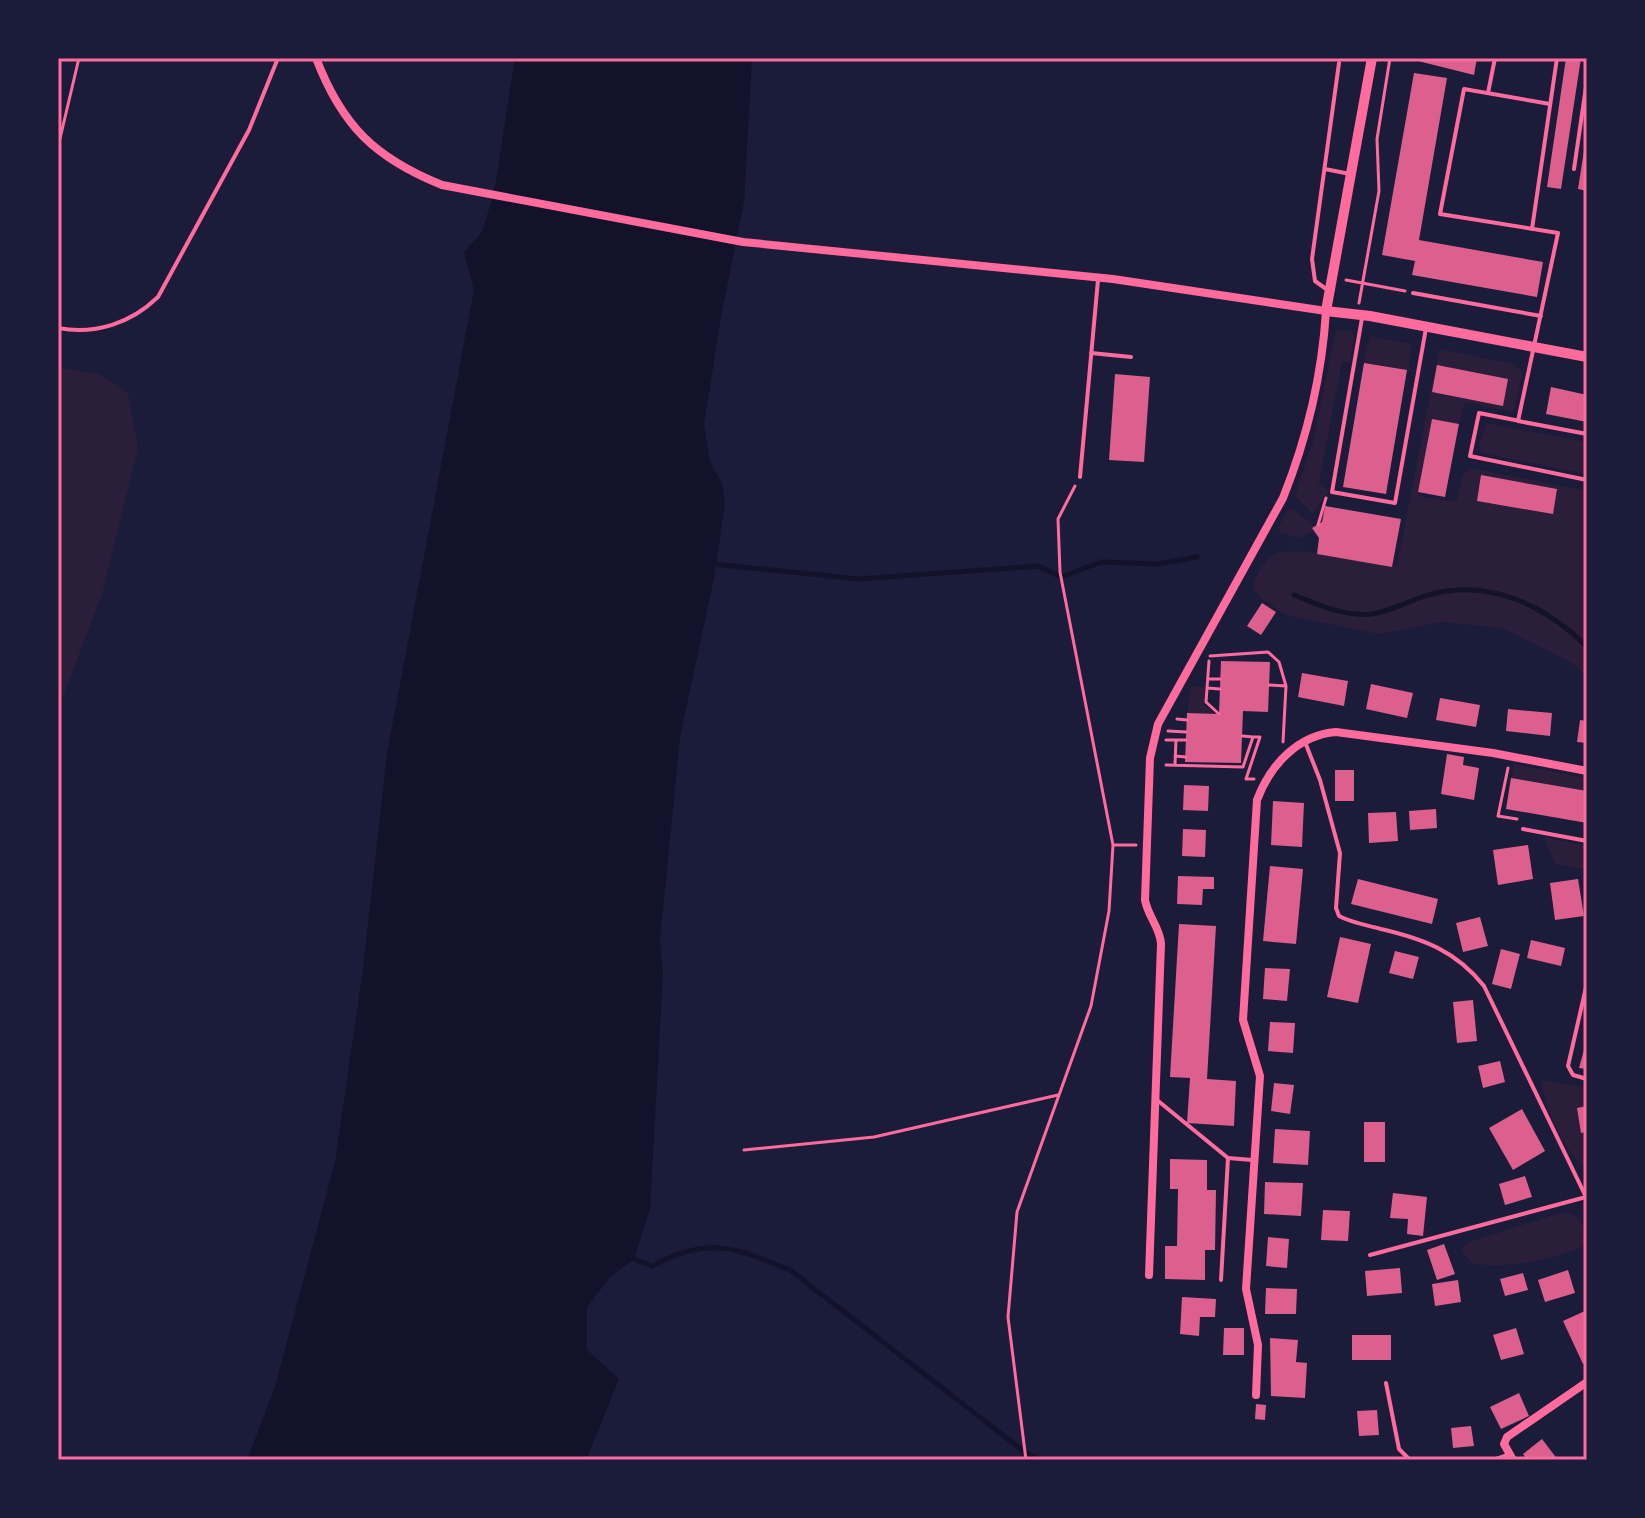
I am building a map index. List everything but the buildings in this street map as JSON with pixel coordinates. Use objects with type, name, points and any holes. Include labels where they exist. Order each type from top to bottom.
[{"type":"street","points":[[316,58],[328,89],[370,146],[406,170],[442,185],[743,242],[1098,278],[1326,311],[1361,310],[1426,327],[1587,357]]},
{"type":"street","points":[[1149,1275],[1160,933],[1148,914],[1145,900],[1150,758],[1164,708],[1283,498],[1309,418],[1372,58]]},
{"type":"street","points":[[1256,1395],[1258,1345],[1246,1289],[1252,1160],[1260,1076],[1243,1020],[1257,800],[1275,769],[1304,739],[1314,734],[1336,732],[1510,756],[1587,771]]},
{"type":"street","points":[[1511,1458],[1504,1444],[1507,1437],[1587,1382]]},
{"type":"lane","points":[[58,328],[109,327],[139,315],[158,297],[249,130],[278,58]]},
{"type":"lane","points":[[1488,93],[1495,58]]},
{"type":"lane","points":[[1532,229],[1557,58]]},
{"type":"lane","points":[[1329,291],[1312,275],[1339,63]]},
{"type":"lane","points":[[1574,169],[1587,80]]},
{"type":"lane","points":[[1521,421],[1558,233],[1440,214],[1464,89],[1550,104]]},
{"type":"lane","points":[[1325,169],[1350,174]]},
{"type":"lane","points":[[1080,477],[1098,278]]},
{"type":"lane","points":[[1413,293],[1541,316]]},
{"type":"lane","points":[[1361,310],[1332,492],[1395,503],[1426,327]]},
{"type":"lane","points":[[1091,353],[1131,357]]},
{"type":"lane","points":[[1587,434],[1479,413],[1470,456],[1587,480]]},
{"type":"lane","points":[[1304,739],[1320,780],[1340,853],[1336,908],[1339,916],[1422,940],[1466,963],[1484,986],[1587,1198],[1370,1255]]},
{"type":"lane","points":[[1523,829],[1587,841]]},
{"type":"lane","points":[[1587,983],[1568,1066],[1573,1075],[1587,1079]]},
{"type":"lane","points":[[1157,1100],[1228,1158],[1252,1160]]},
{"type":"lane","points":[[1221,1280],[1228,1158]]},
{"type":"lane","points":[[1386,1383],[1399,1449],[1410,1460]]},
{"type":"lane","points":[[1493,1460],[1511,1458]]},
{"type":"path","points":[[58,147],[79,58]]},
{"type":"path","points":[[1361,310],[1379,191],[1377,139],[1390,58]]},
{"type":"path","points":[[1339,279],[1413,293]]},
{"type":"path","points":[[1026,1460],[1008,1317],[1017,1212],[1091,1006],[1109,911],[1113,845],[1060,572],[1058,519],[1080,477]]},
{"type":"path","points":[[1318,525],[1322,502],[1332,492]]},
{"type":"path","points":[[1219,714],[1206,702],[1209,659],[1268,652],[1279,662],[1286,686],[1284,742]]},
{"type":"path","points":[[1208,679],[1220,679]]},
{"type":"path","points":[[1269,685],[1286,686]]},
{"type":"path","points":[[1207,688],[1220,689]]},
{"type":"path","points":[[1177,719],[1187,720]]},
{"type":"path","points":[[1155,735],[1186,732]]},
{"type":"path","points":[[1155,735],[1186,740]]},
{"type":"path","points":[[1242,736],[1260,737],[1246,779],[1255,779]]},
{"type":"path","points":[[1166,765],[1243,767],[1253,737]]},
{"type":"path","points":[[1175,765],[1176,740]]},
{"type":"path","points":[[1175,756],[1186,757]]},
{"type":"path","points":[[1510,756],[1498,816],[1525,821],[1523,829]]},
{"type":"path","points":[[1113,845],[1147,845]]},
{"type":"path","points":[[744,1150],[874,1137],[1058,1095]]},
{"type":"shaded area","points":[[515,58],[752,58],[744,202],[704,424],[710,462],[722,483],[725,503],[715,573],[680,737],[660,939],[663,973],[650,1209],[634,1259],[610,1277],[587,1307],[587,1350],[619,1379],[586,1460],[247,1460],[275,1387],[335,1162],[363,969],[387,754],[474,290],[464,252],[482,232],[494,193]]},
{"type":"shaded area","points":[[1336,330],[1351,331],[1354,337],[1350,362],[1342,361],[1319,484],[1329,490],[1313,514],[1295,496],[1313,441]]},
{"type":"shaded area","points":[[1370,336],[1411,344],[1409,372],[1364,363]]},
{"type":"shaded area","points":[[1439,349],[1513,364],[1523,372],[1513,412],[1465,402],[1459,424],[1432,419],[1418,496],[1456,502],[1463,475],[1470,468],[1587,491],[1587,676],[1572,663],[1503,628],[1442,622],[1377,634],[1285,615],[1253,589],[1261,568],[1269,558],[1287,551],[1392,567],[1397,565]]},
{"type":"shaded area","points":[[58,367],[101,375],[128,393],[138,447],[103,591],[58,710]]},
{"type":"shaded area","points":[[1486,423],[1587,442],[1587,474],[1481,453],[1479,445]]},
{"type":"shaded area","points":[[1293,509],[1315,527],[1314,531],[1299,538],[1280,533],[1278,527],[1287,511]]},
{"type":"shaded area","points":[[1191,686],[1205,687],[1204,705],[1215,714],[1187,713]]},
{"type":"shaded area","points":[[1514,764],[1587,778],[1587,791],[1511,778]]},
{"type":"shaded area","points":[[1544,837],[1587,846],[1587,870],[1555,864]]},
{"type":"shaded area","points":[[1542,1080],[1587,1088],[1587,1166],[1571,1153],[1557,1129]]},
{"type":"shaded area","points":[[1571,1213],[1579,1219],[1586,1240],[1586,1245],[1573,1251],[1531,1262],[1502,1265],[1473,1264],[1461,1251],[1467,1243],[1556,1214]]},
{"type":"waterway","points":[[713,564],[858,579],[1038,566],[1061,577],[1101,562],[1157,564],[1197,557]]},
{"type":"waterway","points":[[1294,595],[1352,614],[1372,614],[1447,591],[1492,592],[1533,607],[1552,618],[1587,647]]},
{"type":"waterway","points":[[631,1258],[652,1266],[690,1251],[721,1248],[753,1255],[790,1270],[1025,1452],[1040,1460]]}]
